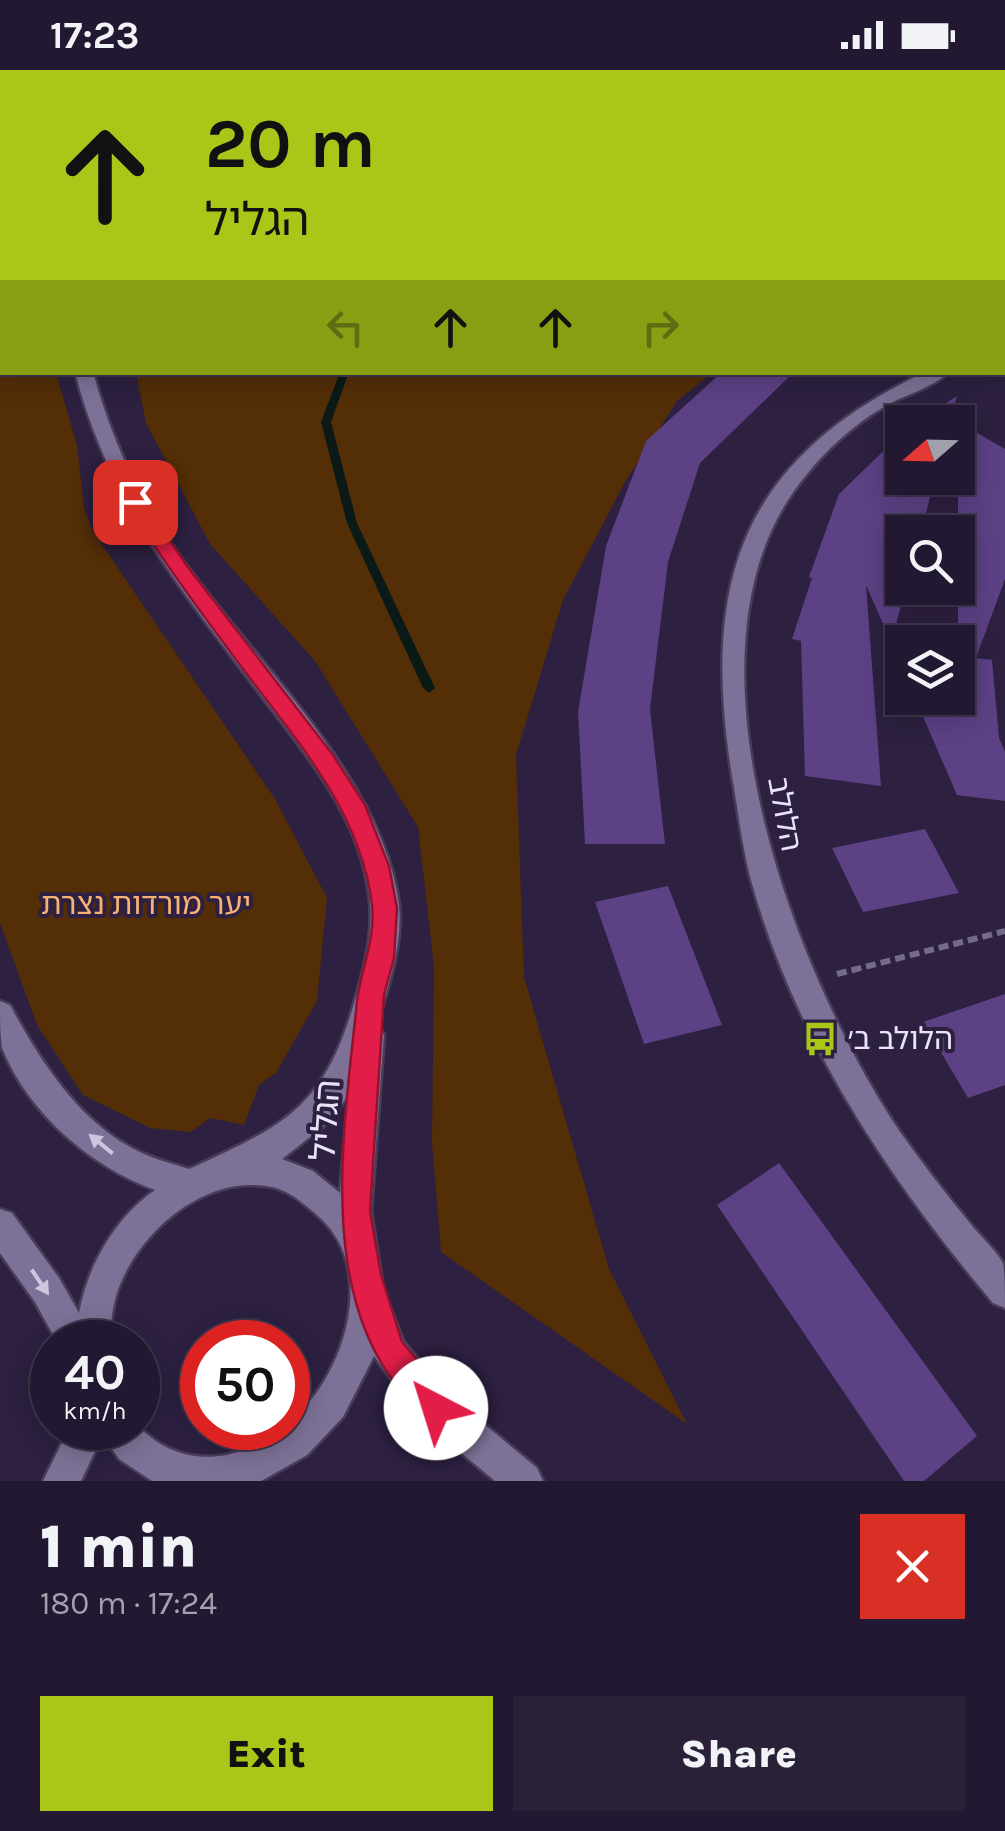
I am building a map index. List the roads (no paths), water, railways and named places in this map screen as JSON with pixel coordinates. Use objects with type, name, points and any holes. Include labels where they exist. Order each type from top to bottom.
[{"type":"street","name":"הגליל","points":[[85,375],[99,430],[149,527],[325,761],[356,812],[376,866],[385,908],[381,958],[359,1043],[336,1089],[310,1124],[276,1149],[188,1186],[164,1201],[128,1238],[102,1287],[96,1320]]},
{"type":"street","name":"הלולב","points":[[934,375],[885,398],[832,434],[786,486],[753,544],[738,605],[733,689],[743,768],[766,887],[805,982],[857,1091],[933,1207],[1005,1291]]},
{"type":"street","name":"הגליל","points":[[362,1262],[355,1211],[371,995]]},
{"type":"street","points":[[0,1015],[13,1040],[71,1118],[110,1152],[143,1170],[188,1186]]},
{"type":"street","points":[[225,1172],[269,1172],[304,1183],[340,1214],[362,1262],[389,1352],[436,1408],[524,1481]]},
{"type":"street","points":[[0,1225],[63,1320]]},
{"type":"street","points":[[137,1450],[162,1468],[220,1479],[264,1466],[284,1455],[331,1412],[351,1377],[366,1325],[362,1262]]},
{"type":"street","points":[[62,1481],[77,1450]]},
{"type":"waterway","points":[[344,375],[326,422],[352,523],[429,688]]},
{"type":"place","name":"הלולב ב׳","points":[[820,1039]]},
{"type":"park label","name":"יער מורדות נצרת","points":[[146,904]]}]
